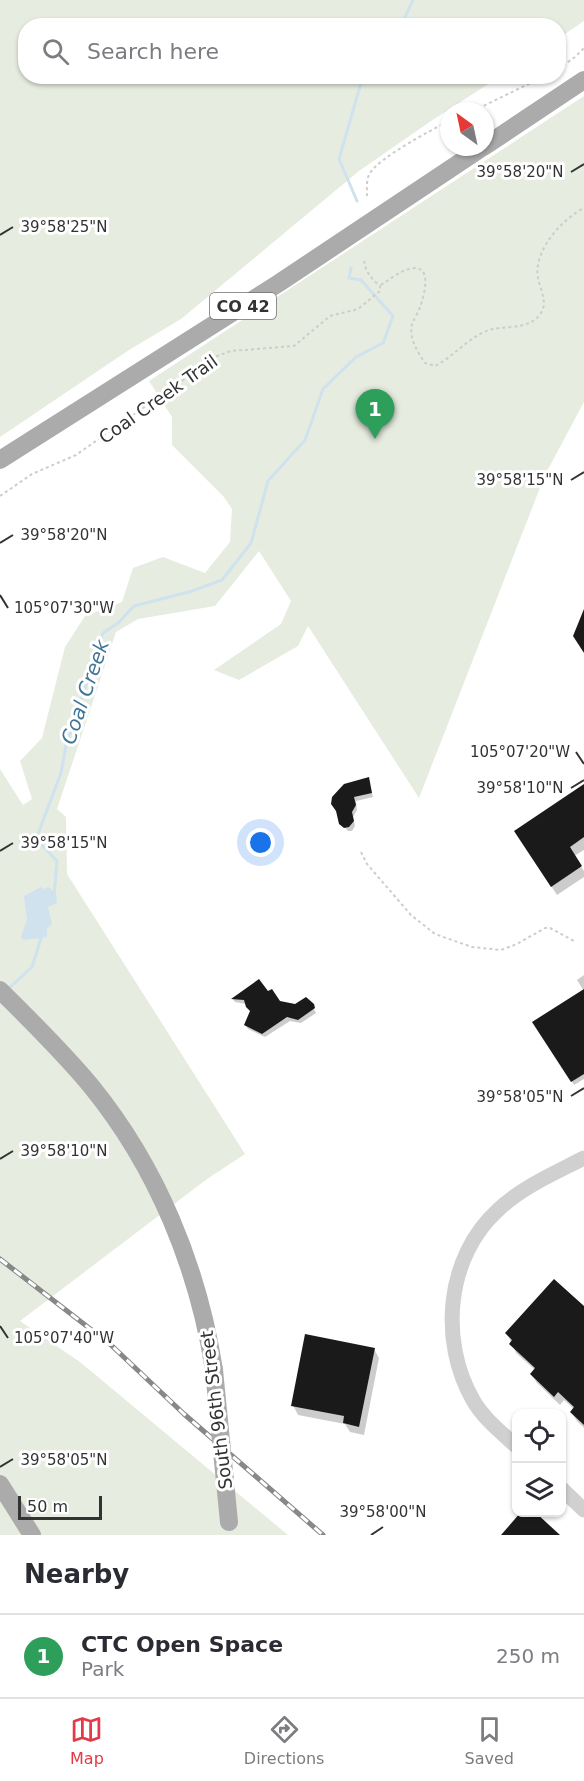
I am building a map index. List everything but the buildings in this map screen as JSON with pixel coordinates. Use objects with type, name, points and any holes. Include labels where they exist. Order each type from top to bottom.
[{"type":"main road","name":"CO 42","points":[[494,139],[584,80]]},
{"type":"main road","name":"CO 42","points":[[0,460],[279,283],[469,156]]},
{"type":"main road","name":"South 96th Street","points":[[0,990],[65,1056],[110,1111],[159,1193],[177,1232],[200,1300],[214,1370],[229,1528]]},
{"type":"main road","points":[[0,1484],[32,1535]]},
{"type":"street","points":[[512,1442],[483,1414],[463,1381],[451,1332],[452,1307],[458,1275],[468,1248],[478,1231],[497,1210],[519,1193],[584,1158]]},
{"type":"street","points":[[566,1494],[584,1510]]},
{"type":"path","points":[[566,63],[584,48]]},
{"type":"path","points":[[492,102],[529,84]]},
{"type":"path","points":[[367,196],[368,176],[372,170],[393,154],[440,127]]},
{"type":"path","points":[[364,259],[364,268],[380,286],[410,268],[417,268],[424,273],[427,281],[426,289],[412,324],[412,341],[425,363],[435,366],[479,335],[492,329],[529,323],[541,313],[544,300],[538,276],[538,260],[560,227],[573,213],[584,208]]},
{"type":"path","name":"Coal Creek Trail","points":[[0,496],[32,474],[76,455],[217,356],[231,351],[294,346],[330,316],[363,306],[380,291],[380,286]]},
{"type":"path","points":[[361,852],[367,864],[411,915],[435,934],[472,947],[501,950],[545,928],[550,928],[574,941]]},
{"type":"shaded area","points":[[0,0],[584,0],[584,21],[566,33],[566,18],[18,18],[18,84],[488,84],[460,102],[440,102],[440,115],[359,171],[181,319],[129,350],[0,437]]},
{"type":"shaded area","points":[[584,96],[584,402],[545,475],[419,798],[308,626],[298,646],[239,680],[214,670],[281,624],[291,601],[259,551],[215,606],[138,619],[116,632],[57,809],[66,817],[67,874],[245,1154],[207,1179],[20,1321],[80,1362],[288,1535],[0,1535],[0,769],[23,805],[32,799],[20,761],[42,738],[65,647],[85,616],[122,602],[133,568],[163,557],[205,573],[230,542],[232,509],[224,497],[172,445],[172,417],[149,381]]},
{"type":"water","points":[[41,887],[44,889],[49,887],[56,894],[57,903],[48,907],[52,924],[47,929],[47,937],[23,940],[21,936],[27,920],[24,896]]},
{"type":"waterway","name":"Coal Creek","points":[[405,18],[413,0]]},
{"type":"waterway","name":"Coal Creek","points":[[357,201],[339,159],[361,84]]},
{"type":"waterway","name":"Coal Creek","points":[[54,895],[57,861],[36,839],[61,773],[66,745],[103,633],[118,623],[134,606],[192,591],[222,580],[251,543],[268,481],[305,440],[323,389],[356,357],[383,343],[393,316],[361,280],[349,278],[351,268]]},
{"type":"waterway","name":"Coal Creek","points":[[8,989],[32,967],[42,935]]},
{"type":"railway","points":[[0,1259],[111,1345],[184,1414],[323,1535]]},
{"type":"place","name":"CTC Open Space","points":[[375,439]]}]
